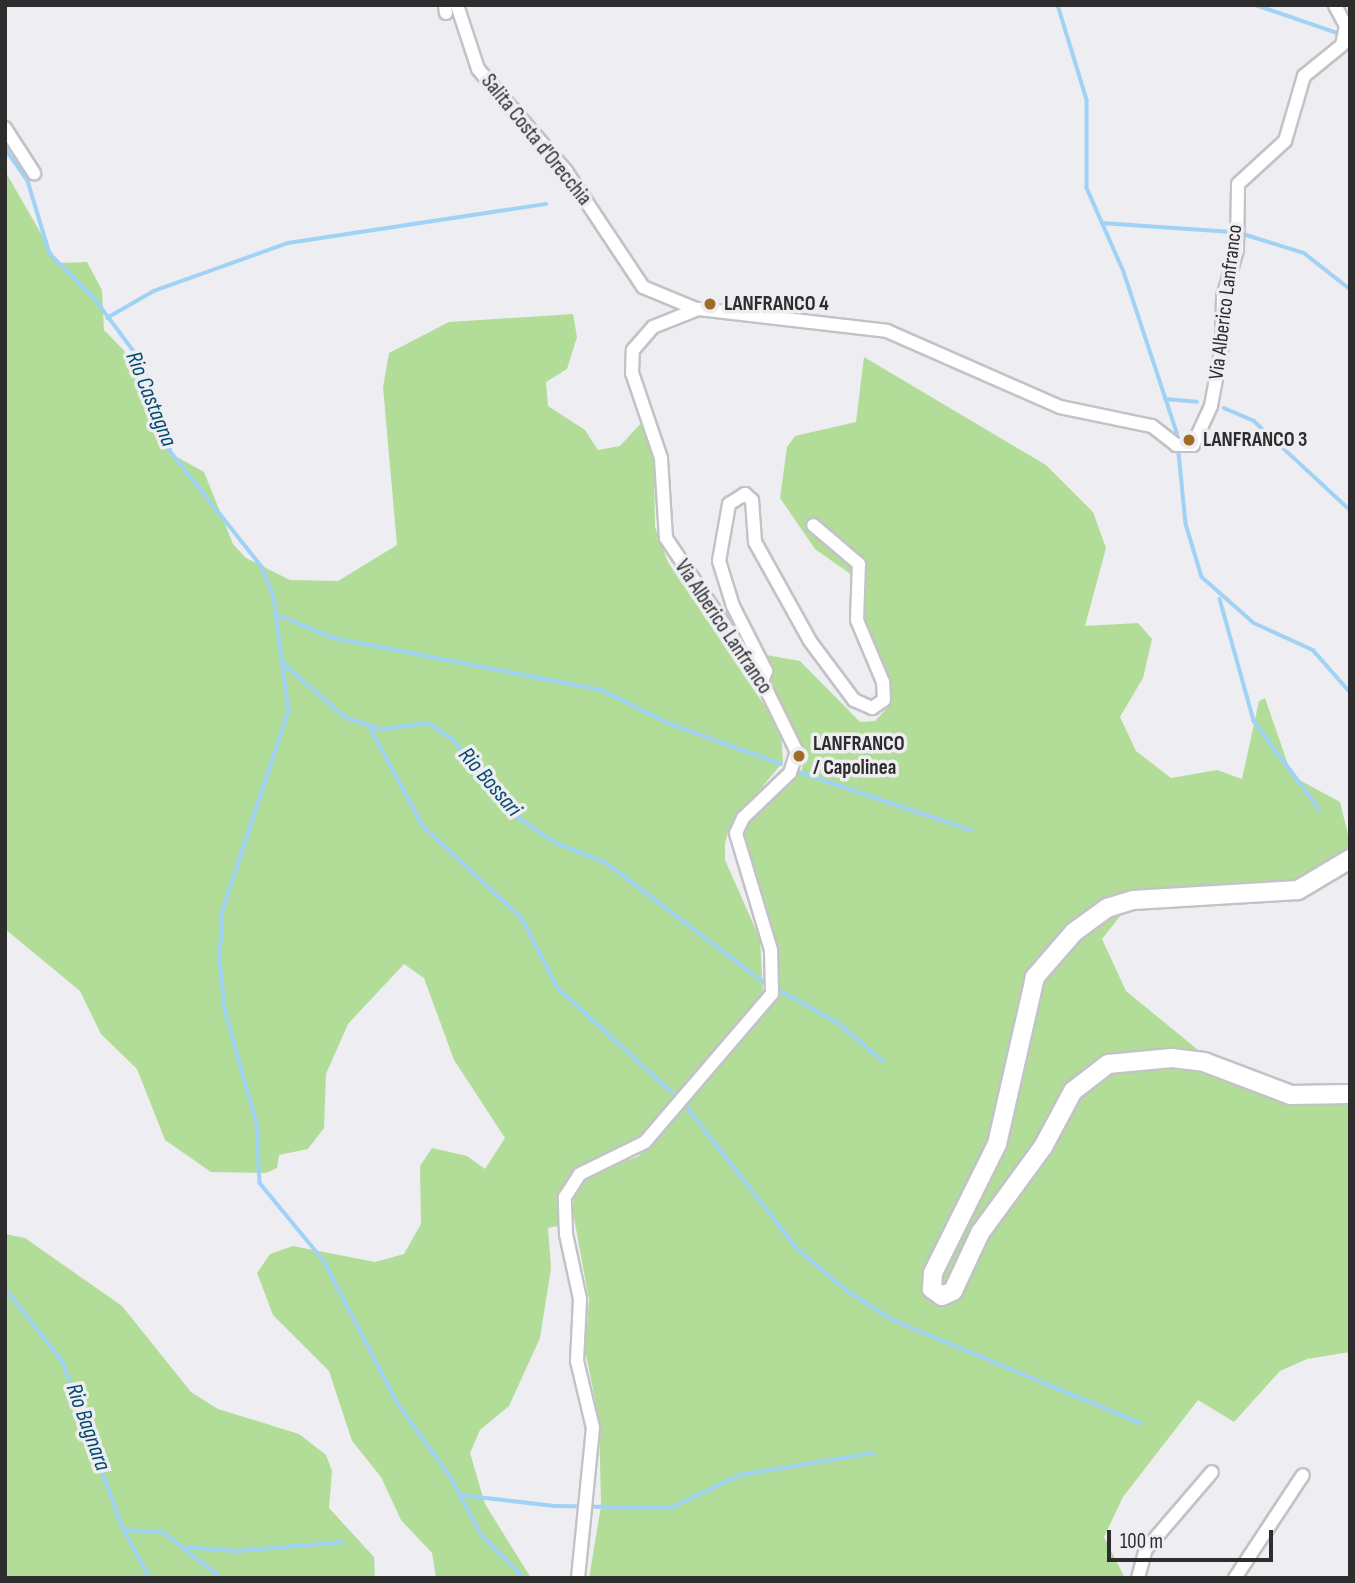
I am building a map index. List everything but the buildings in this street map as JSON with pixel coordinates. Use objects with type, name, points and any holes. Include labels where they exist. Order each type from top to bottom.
[{"type":"main road","points":[[1350,859],[1298,890],[1133,900],[1107,908],[1074,932],[1035,977],[997,1144],[933,1273],[932,1289],[942,1296],[953,1291],[980,1233],[1043,1147],[1073,1091],[1108,1064],[1144,1057],[1193,1061],[1279,1093],[1350,1094]]},
{"type":"street","name":"Salita Costa d'Orecchia","points":[[457,5],[478,69],[566,171],[643,287],[698,309]]},
{"type":"street","name":"Via Alberico Lanfranco","points":[[578,1578],[593,1428],[577,1361],[580,1300],[566,1234],[565,1197],[580,1174],[655,1133],[772,994],[771,950],[736,833],[743,818],[790,774],[797,752],[762,681],[666,538],[661,458],[632,373],[633,350],[643,334],[698,309],[887,331],[1060,407],[1152,426],[1176,445],[1193,445],[1212,406],[1218,370],[1223,297],[1237,250],[1238,184],[1285,141],[1304,76],[1342,45],[1346,26],[1335,5]]},
{"type":"street","points":[[5,128],[34,173]]},
{"type":"street","points":[[762,681],[766,671],[733,606],[719,561],[729,504],[745,494],[752,500],[755,542],[810,641],[854,700],[872,708],[884,700],[883,682],[857,620],[859,564],[813,525]]},
{"type":"street","points":[[1138,1578],[1146,1549],[1212,1472]]},
{"type":"street","points":[[1235,1578],[1303,1475]]},
{"type":"green space","points":[[5,171],[58,263],[87,262],[102,290],[104,330],[148,375],[170,453],[204,472],[233,544],[246,558],[290,580],[338,581],[397,545],[383,387],[389,353],[449,322],[573,314],[577,337],[567,369],[546,382],[548,406],[585,430],[598,450],[620,446],[642,422],[646,426],[654,458],[655,527],[668,562],[781,730],[783,762],[730,826],[725,843],[725,860],[760,939],[763,992],[645,1135],[586,1165],[558,1195],[558,1226],[548,1228],[551,1268],[540,1338],[509,1406],[480,1430],[470,1453],[485,1504],[531,1578],[436,1578],[432,1553],[401,1520],[381,1477],[352,1441],[329,1371],[273,1315],[257,1273],[270,1254],[293,1246],[375,1262],[404,1254],[421,1224],[420,1166],[432,1148],[467,1156],[485,1169],[505,1138],[454,1060],[424,978],[404,964],[348,1024],[326,1074],[324,1128],[308,1149],[279,1155],[277,1168],[266,1173],[211,1172],[165,1140],[137,1069],[101,1034],[80,991],[5,929]]},
{"type":"green space","points":[[864,357],[1046,465],[1093,512],[1106,548],[1085,626],[1138,623],[1152,639],[1143,678],[1120,717],[1136,751],[1171,778],[1217,770],[1242,779],[1259,701],[1265,698],[1292,776],[1340,802],[1350,843],[1343,856],[1317,872],[1262,889],[1128,906],[1102,939],[1126,991],[1203,1054],[1291,1087],[1350,1086],[1350,1352],[1307,1359],[1280,1371],[1234,1422],[1198,1400],[1123,1497],[1104,1537],[1125,1578],[589,1578],[601,1506],[599,1419],[585,1350],[589,1300],[572,1207],[576,1189],[590,1175],[639,1156],[779,997],[770,917],[741,840],[746,821],[802,770],[803,751],[772,692],[766,655],[800,661],[860,722],[875,721],[889,706],[889,684],[863,635],[866,585],[815,549],[780,498],[787,447],[795,436],[856,422]]},
{"type":"green space","points":[[5,1234],[25,1238],[122,1306],[191,1392],[218,1409],[299,1434],[326,1455],[332,1471],[329,1508],[374,1557],[375,1578],[5,1578]]},
{"type":"waterway","points":[[1058,5],[1087,100],[1087,188],[1124,272],[1177,432],[1186,524],[1202,577],[1254,623],[1313,650],[1350,692]]},
{"type":"waterway","points":[[1256,5],[1340,34]]},
{"type":"waterway","name":"Rio Castagna","points":[[5,148],[28,181],[50,254],[95,299],[139,358],[171,452],[262,567],[274,597],[289,711],[223,911],[220,959],[225,1009],[257,1124],[260,1183],[324,1261],[397,1402],[452,1479],[482,1536],[525,1578]]},
{"type":"waterway","points":[[107,318],[154,291],[288,243],[546,204]]},
{"type":"waterway","points":[[1102,223],[1232,232]]},
{"type":"waterway","points":[[1243,234],[1304,253],[1350,289]]},
{"type":"waterway","points":[[1165,399],[1197,402]]},
{"type":"waterway","points":[[1224,408],[1254,421],[1350,510]]},
{"type":"waterway","points":[[1220,599],[1254,721],[1320,810]]},
{"type":"waterway","points":[[278,615],[334,638],[602,690],[668,723],[781,764]]},
{"type":"waterway","name":"Rio Bossari","points":[[283,663],[346,718],[383,729],[428,723],[454,740],[513,814],[556,843],[605,862],[765,983]]},
{"type":"waterway","points":[[370,727],[423,826],[522,918],[558,988],[678,1098]]},
{"type":"waterway","points":[[796,771],[971,830]]},
{"type":"waterway","points":[[777,989],[837,1022],[883,1061]]},
{"type":"waterway","points":[[684,1103],[797,1248],[846,1290],[893,1320],[1140,1423]]},
{"type":"waterway","name":"Rio Bagnara","points":[[5,1288],[63,1362],[122,1526],[150,1578]]},
{"type":"waterway","points":[[459,1495],[556,1506],[671,1508],[740,1475],[873,1453]]},
{"type":"waterway","points":[[125,1530],[163,1532],[222,1578]]},
{"type":"waterway","points":[[185,1547],[236,1551],[343,1542]]},
{"type":"place","name":"LANFRANCO 4","points":[[710,304]]},
{"type":"place","name":"LANFRANCO 3","points":[[1189,440]]},
{"type":"place","name":"LANFRANCO / Capolinea","points":[[799,756]]}]
